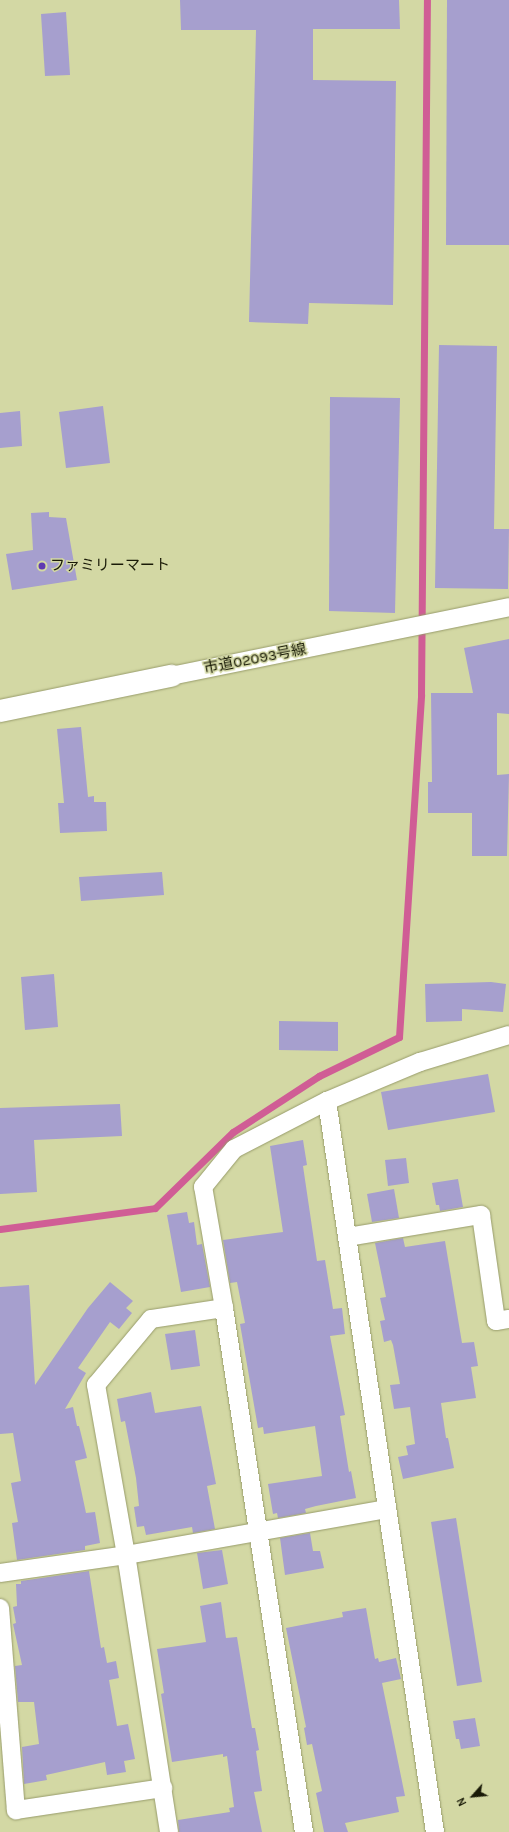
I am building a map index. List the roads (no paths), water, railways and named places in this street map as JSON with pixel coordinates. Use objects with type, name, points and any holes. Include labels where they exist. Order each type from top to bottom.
[{"type":"street","name":"市道02093号線","points":[[0,711],[428,625],[509,607]]},
{"type":"street","points":[[304,1832],[224,1308],[203,1187],[234,1149],[327,1101],[420,1062],[509,1035]]},
{"type":"street","points":[[327,1101],[435,1832]]},
{"type":"street","points":[[348,1237],[481,1215],[496,1322],[509,1319]]},
{"type":"street","points":[[169,1832],[126,1555],[96,1385],[151,1319],[224,1308]]},
{"type":"street","points":[[0,1573],[126,1555],[387,1510]]},
{"type":"street","points":[[0,1608],[16,1810],[163,1788]]},
{"type":"waterway","points":[[0,1229],[155,1208],[233,1132],[319,1076],[399,1037],[421,695],[427,0]]},
{"type":"place","name":"ファミリーマート","points":[[42,566]]}]
